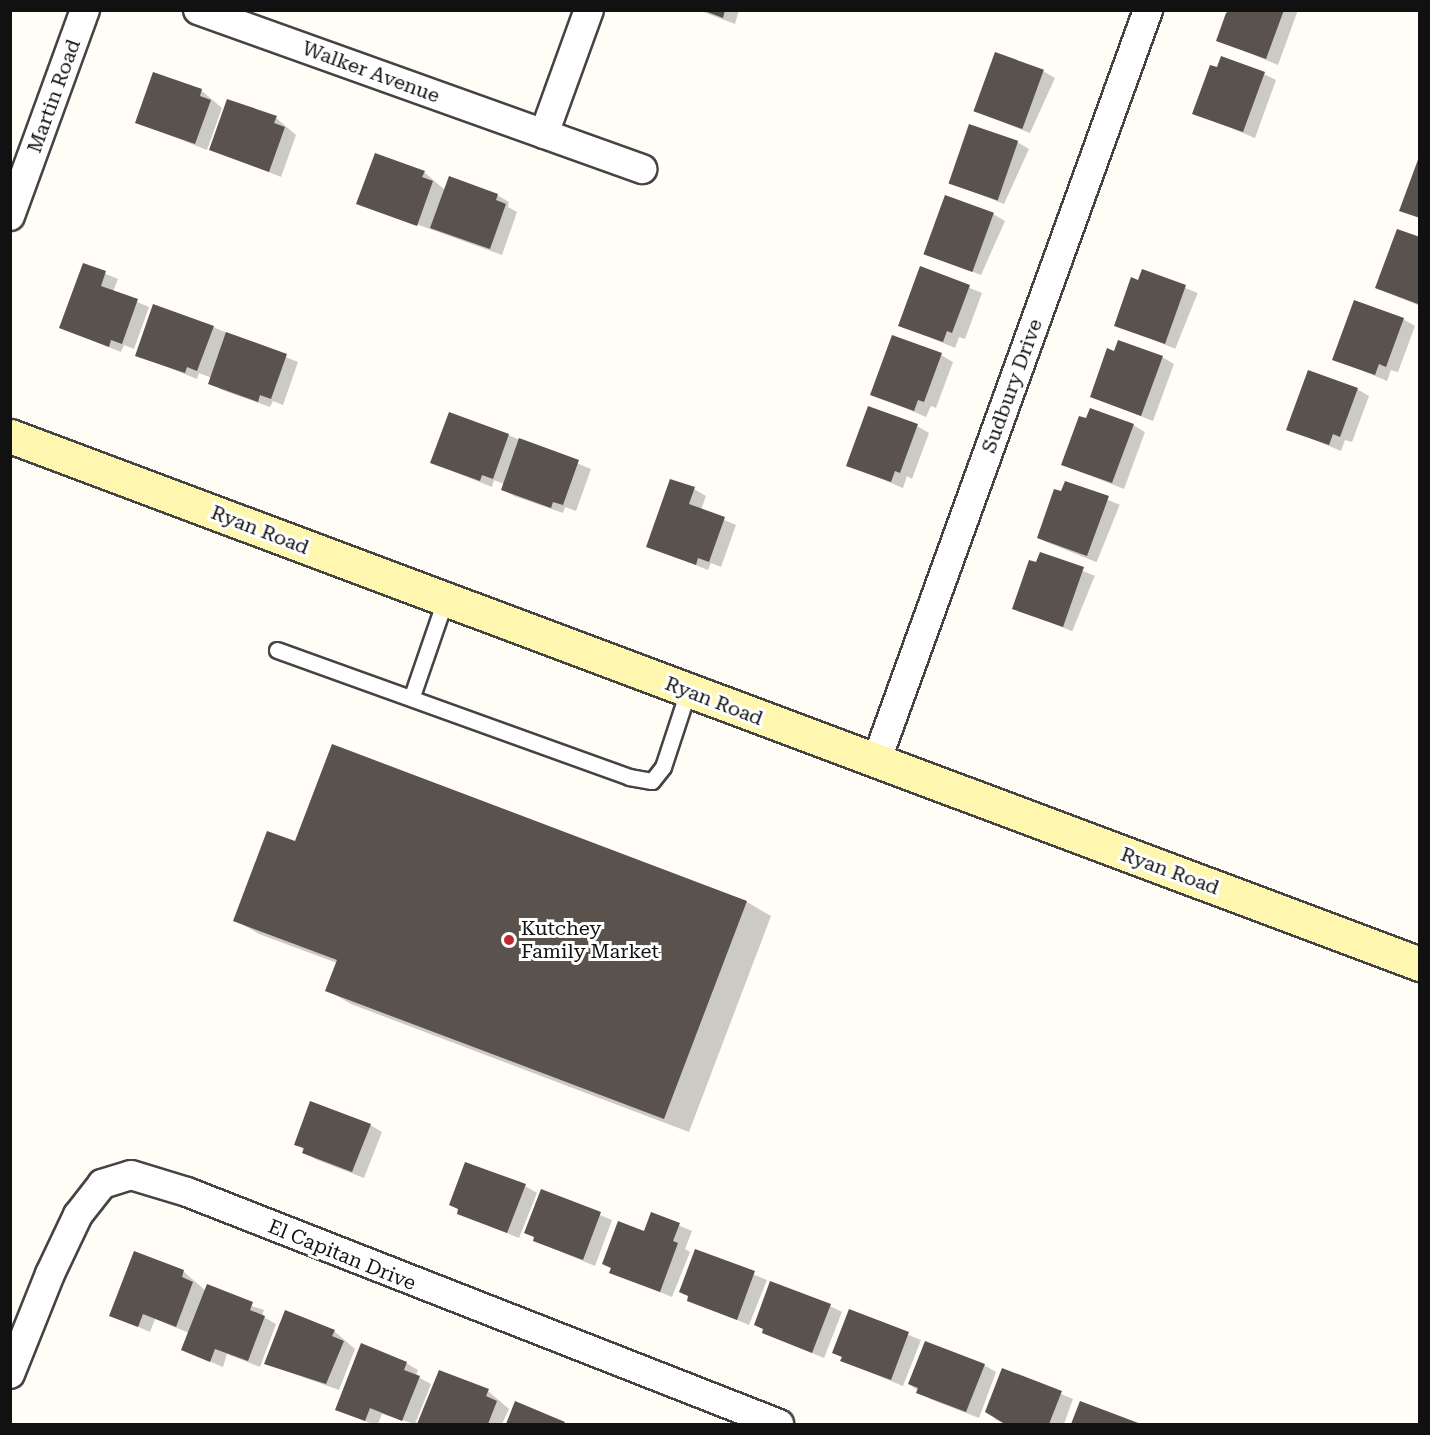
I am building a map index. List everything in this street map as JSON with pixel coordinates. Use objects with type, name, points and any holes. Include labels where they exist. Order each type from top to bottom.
[{"type":"main road","name":"Ryan Road","points":[[10,436],[1419,964]]},
{"type":"street","name":"Martin Road","points":[[10,216],[85,10]]},
{"type":"street","name":"Walker Avenue","points":[[198,10],[642,169]]},
{"type":"street","points":[[544,134],[589,10]]},
{"type":"street","name":"Sudbury Drive","points":[[876,762],[1148,10]]},
{"type":"street","name":"El Capitan Drive","points":[[10,1374],[50,1274],[78,1215],[102,1184],[131,1175],[187,1192],[779,1425]]},
{"type":"lane","points":[[411,696],[446,600]]},
{"type":"lane","points":[[277,650],[411,696],[629,777],[652,781],[663,767],[688,691]]},
{"type":"building","points":[[702,10],[725,10],[723,18]]},
{"type":"building","points":[[1231,10],[1284,10],[1266,59],[1216,41],[1226,13]]},
{"type":"building","points":[[995,52],[1044,70],[1022,129],[973,111]]},
{"type":"building","points":[[1221,56],[1265,72],[1243,132],[1192,114],[1210,65],[1217,67]]},
{"type":"building","points":[[153,72],[202,89],[200,96],[211,100],[195,144],[135,123]]},
{"type":"building","points":[[227,99],[277,116],[274,123],[285,127],[269,172],[209,150]]},
{"type":"building","points":[[969,124],[1018,141],[998,200],[948,184]]},
{"type":"building","points":[[375,153],[425,171],[422,177],[433,181],[417,226],[356,204]]},
{"type":"building","points":[[1420,157],[1420,218],[1399,211]]},
{"type":"building","points":[[449,176],[498,194],[496,200],[506,204],[490,249],[430,228]]},
{"type":"building","points":[[945,195],[994,213],[972,272],[923,254]]},
{"type":"building","points":[[1397,229],[1420,237],[1418,304],[1375,288]]},
{"type":"building","points":[[83,263],[106,271],[101,286],[138,299],[122,344],[111,340],[109,347],[59,328]]},
{"type":"building","points":[[920,266],[970,285],[952,333],[947,331],[943,342],[898,326]]},
{"type":"building","points":[[1142,269],[1186,285],[1165,344],[1114,326],[1131,277],[1138,280]]},
{"type":"building","points":[[1354,300],[1404,318],[1386,367],[1379,364],[1375,375],[1332,360]]},
{"type":"building","points":[[153,304],[214,326],[197,371],[187,367],[185,373],[135,356]]},
{"type":"building","points":[[226,332],[287,354],[271,399],[260,395],[258,402],[208,384]]},
{"type":"building","points":[[892,335],[942,353],[924,402],[918,400],[914,411],[870,395]]},
{"type":"building","points":[[1118,340],[1163,356],[1141,416],[1090,397],[1107,348],[1114,351]]},
{"type":"building","points":[[1308,370],[1358,388],[1340,437],[1333,434],[1329,445],[1286,430]]},
{"type":"building","points":[[868,406],[918,424],[900,473],[895,471],[891,482],[846,466]]},
{"type":"building","points":[[1090,408],[1134,424],[1112,483],[1061,465],[1079,416],[1086,418]]},
{"type":"building","points":[[449,412],[509,434],[493,479],[482,475],[480,481],[430,463]]},
{"type":"building","points":[[519,438],[579,460],[563,505],[553,502],[551,508],[501,490]]},
{"type":"building","points":[[670,479],[695,487],[689,504],[725,517],[709,562],[698,558],[696,565],[646,547]]},
{"type":"building","points":[[1065,481],[1109,496],[1087,556],[1037,538],[1054,489],[1061,491]]},
{"type":"building","points":[[1040,552],[1084,567],[1063,627],[1012,609],[1029,560],[1036,562]]},
{"type":"building","name":"Kutchey Family Market","points":[[332,744],[747,901],[664,1119],[325,991],[337,960],[233,921],[267,831],[295,841]]},
{"type":"building","points":[[310,1101],[371,1124],[352,1172],[302,1153],[304,1148],[294,1145]]},
{"type":"building","points":[[465,1162],[526,1184],[507,1233],[457,1214],[458,1209],[449,1205]]},
{"type":"building","points":[[541,1189],[601,1212],[583,1260],[533,1241],[534,1237],[524,1233]]},
{"type":"building","points":[[651,1212],[680,1223],[673,1241],[678,1243],[660,1292],[609,1273],[611,1268],[602,1264],[618,1221],[644,1231]]},
{"type":"building","points":[[695,1249],[755,1271],[737,1320],[687,1301],[688,1296],[679,1292]]},
{"type":"building","points":[[134,1251],[184,1270],[182,1277],[193,1282],[176,1327],[143,1314],[138,1327],[109,1316]]},
{"type":"building","points":[[770,1281],[831,1304],[812,1353],[762,1333],[763,1329],[754,1325]]},
{"type":"building","points":[[207,1284],[253,1302],[250,1310],[265,1316],[248,1361],[215,1349],[210,1362],[181,1350]]},
{"type":"building","points":[[849,1309],[909,1332],[891,1380],[840,1361],[842,1357],[832,1353]]},
{"type":"building","points":[[285,1310],[335,1330],[332,1336],[344,1341],[326,1384],[264,1364]]},
{"type":"building","points":[[925,1341],[985,1364],[966,1412],[916,1393],[918,1388],[908,1384]]},
{"type":"building","points":[[361,1343],[407,1362],[404,1370],[420,1376],[402,1421],[370,1408],[365,1421],[335,1410]]},
{"type":"building","points":[[1002,1368],[1062,1391],[1049,1424],[1005,1424],[985,1412]]},
{"type":"building","points":[[439,1370],[489,1389],[486,1396],[497,1401],[488,1424],[417,1424]]},
{"type":"building","points":[[515,1401],[565,1422],[564,1424],[506,1424]]},
{"type":"building","points":[[1080,1401],[1141,1424],[1071,1424]]},
{"type":"place","name":"Kutchey Family Market","points":[[509,940]]}]
